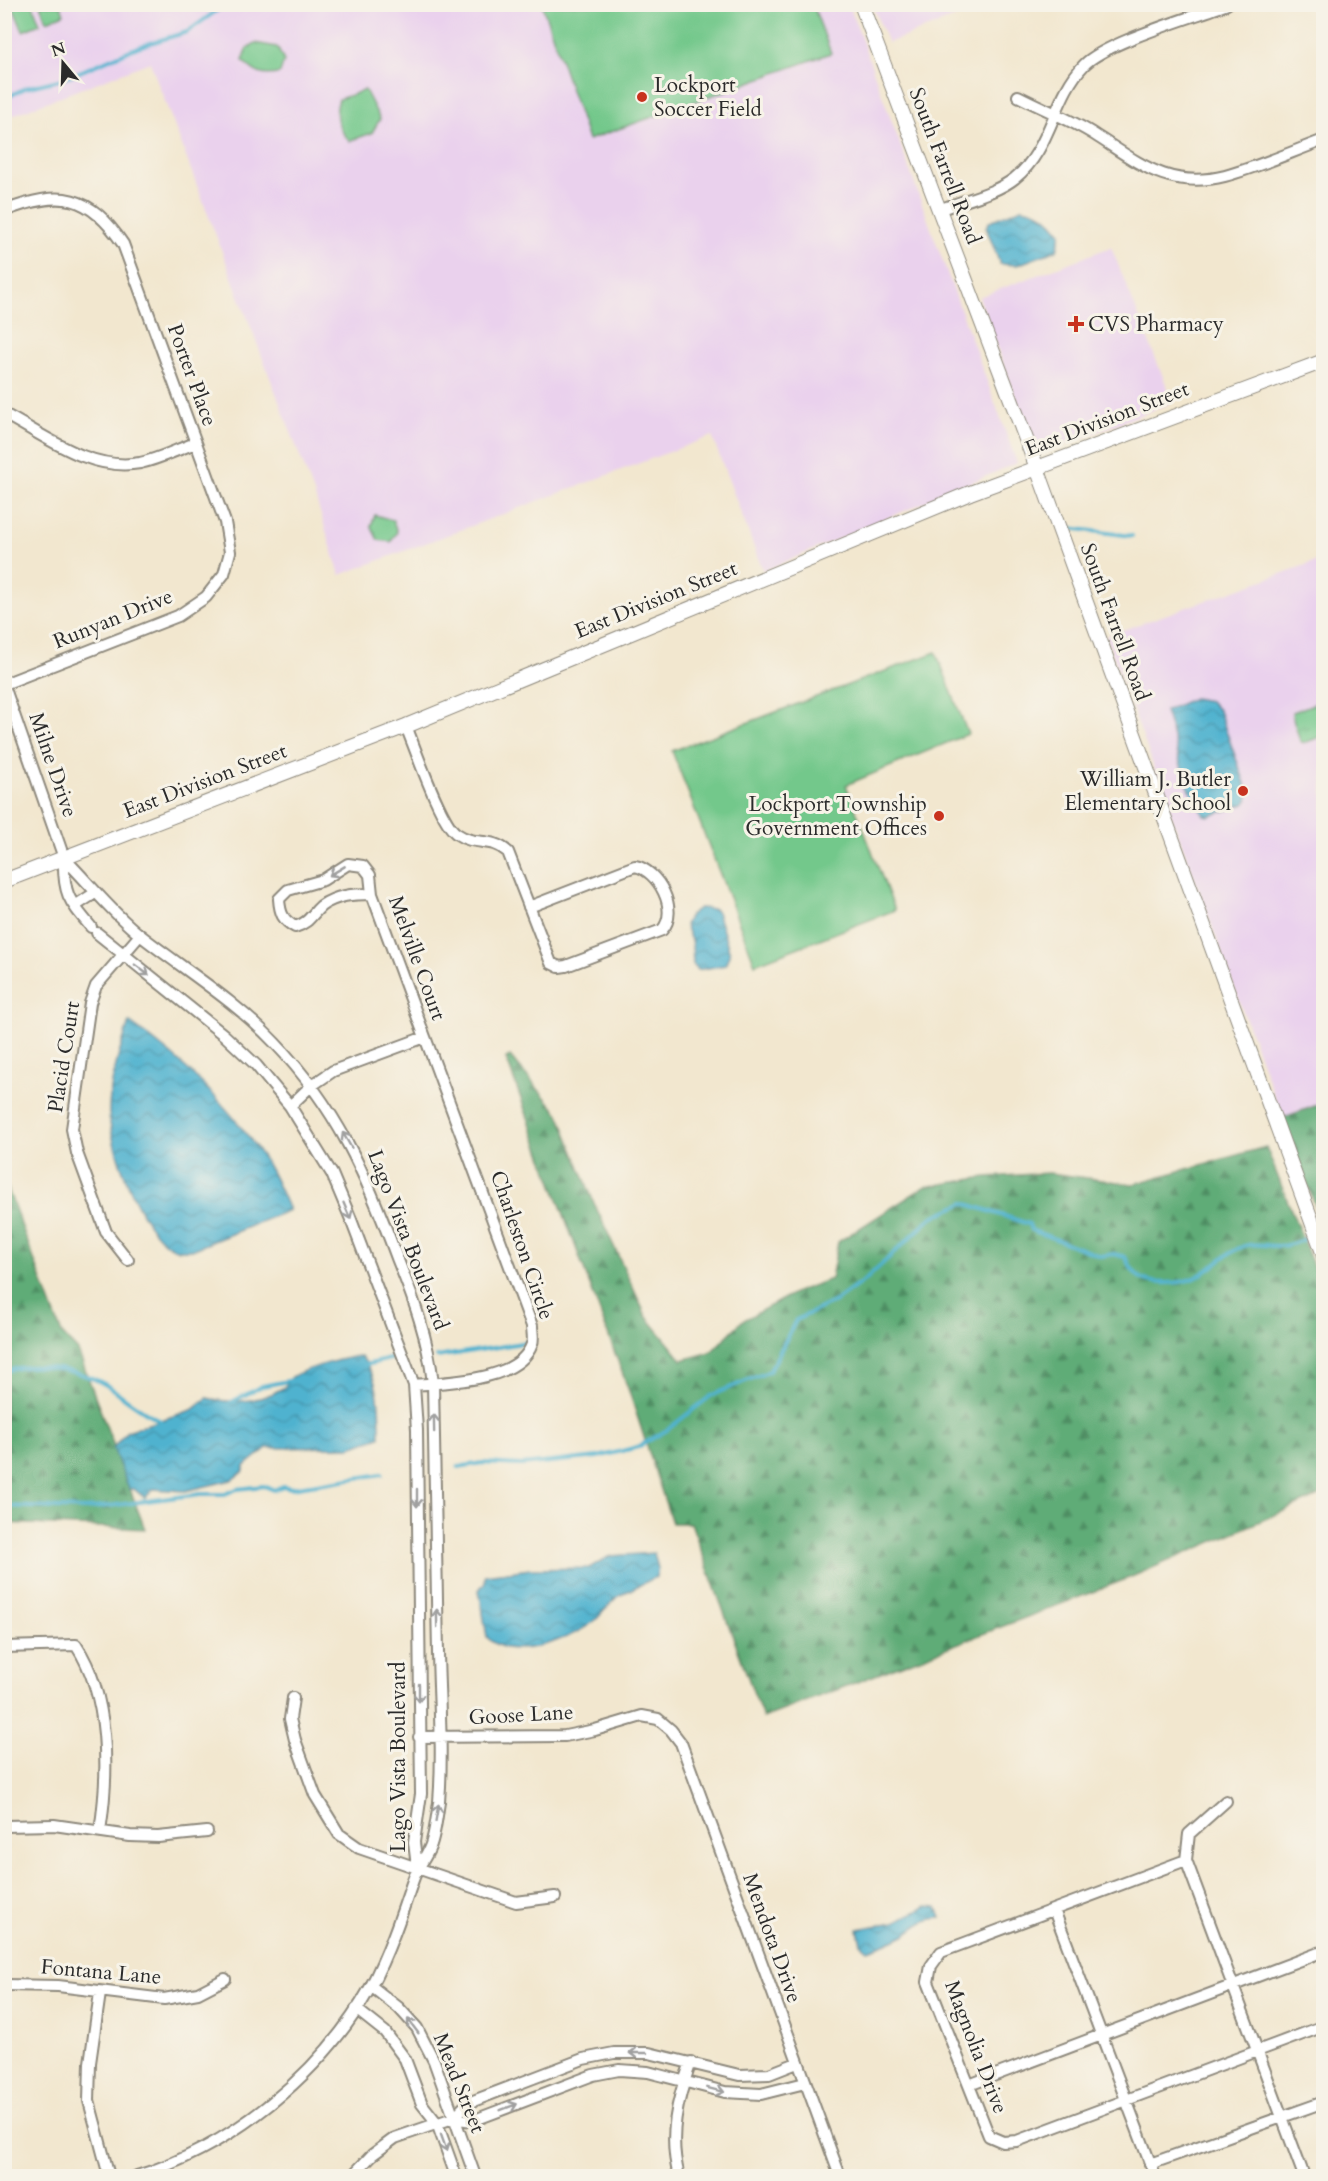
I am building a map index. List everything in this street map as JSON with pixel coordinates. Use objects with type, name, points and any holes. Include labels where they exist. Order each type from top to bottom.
[{"type":"street","name":"South Farrell Road","points":[[861,4],[1037,468],[1323,1255]]},
{"type":"street","points":[[939,210],[1015,179],[1035,157],[1054,114],[1071,83],[1085,64],[1106,50],[1227,4]]},
{"type":"street","points":[[1018,96],[1094,134],[1127,158],[1171,178],[1197,179],[1224,176],[1323,140]]},
{"type":"street","name":"Porter Place","points":[[4,211],[24,203],[59,198],[86,204],[106,219],[123,244],[225,522],[230,552],[224,574]]},
{"type":"street","name":"East Division Street","points":[[4,881],[406,726],[1037,468],[1323,361]]},
{"type":"street","points":[[4,414],[79,455],[110,464],[140,463],[196,443]]},
{"type":"street","name":"Runyan Drive","points":[[4,685],[178,616],[206,597],[224,574]]},
{"type":"street","name":"Milne Drive","points":[[4,685],[64,858]]},
{"type":"street","points":[[406,726],[443,816],[454,833],[468,840],[498,843],[508,852],[529,907],[551,963],[559,967],[663,930],[669,923],[670,911],[655,875],[646,868],[635,866],[529,907]]},
{"type":"street","name":"Lago Vista Boulevard","points":[[64,858],[95,893],[140,935],[230,1000],[275,1043],[311,1086],[360,1162],[429,1347],[434,1383],[439,1738],[438,1802],[430,1846],[417,1867],[395,1931],[370,1986],[356,2010],[329,2046],[293,2083],[251,2118],[204,2147],[161,2169],[136,2176]]},
{"type":"street","name":"Lago Vista Boulevard","points":[[64,858],[63,885],[75,906],[94,930],[224,1035],[256,1065],[290,1106],[332,1174],[414,1385],[417,1430],[421,1794],[414,1842],[417,1867]]},
{"type":"street","name":"Melville Court","points":[[372,894],[353,894],[337,898],[321,906],[306,924],[295,927],[285,921],[280,911],[279,899],[288,890],[323,880],[348,864],[363,866],[370,875],[372,894],[425,1037]]},
{"type":"street","points":[[75,906],[95,893]]},
{"type":"street","name":"Placid Court","points":[[128,1260],[106,1232],[77,1153],[72,1129],[90,1003],[96,986],[140,935]]},
{"type":"street","points":[[290,1106],[311,1086],[333,1071],[425,1037]]},
{"type":"street","name":"Charleston Circle","points":[[414,1385],[479,1378],[511,1368],[524,1357],[533,1344],[532,1326],[425,1037]]},
{"type":"street","points":[[4,1647],[76,1645],[85,1659],[99,1709],[106,1749],[106,1792],[100,1831]]},
{"type":"street","points":[[293,1698],[290,1719],[295,1740],[315,1795],[339,1834],[359,1848],[516,1902],[555,1897]]},
{"type":"street","name":"Goose Lane","points":[[419,1737],[565,1736],[642,1716],[658,1719]]},
{"type":"street","name":"Mendota Drive","points":[[658,1719],[681,1743],[840,2176]]},
{"type":"street","points":[[1226,1801],[1189,1834],[1186,1860],[1304,2176]]},
{"type":"street","points":[[4,1826],[54,1825],[129,1836],[158,1837],[207,1832]]},
{"type":"street","name":"Magnolia Drive","points":[[1186,1860],[941,1952],[931,1966],[928,1982],[989,2136],[1003,2142],[1017,2141],[1323,2026]]},
{"type":"street","points":[[1054,1910],[1155,2176]]},
{"type":"street","points":[[969,2085],[1323,1951]]},
{"type":"street","name":"Fontana Lane","points":[[4,1985],[58,1986],[100,1993],[164,1999],[198,1993],[225,1979]]},
{"type":"street","name":"Mead Street","points":[[370,1986],[399,2008],[417,2028],[434,2061],[475,2176]]},
{"type":"street","points":[[100,1993],[90,2063],[89,2101],[110,2176]]},
{"type":"street","name":"Mead Street","points":[[356,2010],[385,2032],[405,2060],[422,2104],[437,2123],[456,2176]]},
{"type":"street","points":[[453,2118],[468,2103],[583,2059],[614,2053],[649,2053],[739,2075],[768,2074],[797,2063]]},
{"type":"street","points":[[679,2176],[673,2149],[673,2131],[684,2081],[691,2062]]},
{"type":"street","points":[[352,2176],[372,2155],[395,2138],[453,2118],[472,2121],[593,2075],[619,2070],[648,2072],[725,2092],[761,2094],[805,2083]]},
{"type":"street","points":[[1150,2164],[1323,2102]]},
{"type":"shaded area","points":[[5,5],[849,5],[1017,463],[763,571],[712,436],[340,575],[314,493],[150,62],[5,118]]},
{"type":"shaded area","points":[[872,5],[988,5],[888,43]]},
{"type":"shaded area","points":[[1111,247],[1173,402],[1037,456],[979,297]]},
{"type":"shaded area","name":"William J. Butler Elementary School","points":[[1323,559],[1323,1103],[1282,1118],[1106,636]]},
{"type":"green space","points":[[12,5],[33,5],[40,24],[23,31]]},
{"type":"green space","points":[[40,5],[61,5],[64,14],[47,21]]},
{"type":"green space","name":"Lockport Soccer Field","points":[[542,5],[813,5],[831,53],[588,140]]},
{"type":"green space","points":[[255,43],[277,47],[284,61],[280,73],[269,75],[260,73],[251,69],[243,61],[247,49]]},
{"type":"green space","points":[[365,90],[380,119],[372,133],[349,141],[338,122],[336,111],[339,99]]},
{"type":"green space","points":[[375,515],[393,520],[397,532],[391,542],[378,540],[371,526]]},
{"type":"green space","points":[[936,652],[968,734],[846,785],[895,910],[755,964],[672,751]]},
{"type":"green space","points":[[1316,703],[1323,715],[1323,736],[1304,743],[1300,741],[1292,715],[1293,712]]},
{"type":"green space","points":[[510,1056],[559,1114],[594,1203],[646,1316],[682,1360],[711,1352],[742,1321],[796,1292],[831,1279],[838,1242],[924,1187],[986,1177],[1049,1173],[1133,1184],[1266,1147],[1323,1290],[1323,1494],[1129,1578],[763,1718],[691,1523],[672,1523],[629,1391],[506,1058]]},
{"type":"green space","points":[[1324,1103],[1323,1226],[1282,1118]]},
{"type":"green space","points":[[4,1179],[62,1334],[78,1351],[145,1529],[5,1523]]},
{"type":"water","points":[[1022,208],[1044,216],[1057,228],[1061,233],[1057,250],[1017,265],[1000,264],[986,227],[990,221]]},
{"type":"water","points":[[1194,698],[1210,701],[1219,711],[1248,792],[1248,800],[1244,804],[1209,816],[1204,815],[1190,791],[1165,711]]},
{"type":"water","points":[[699,908],[714,909],[717,912],[730,953],[725,965],[697,970],[693,964],[692,943],[685,925],[690,915]]},
{"type":"water","points":[[129,1022],[184,1066],[234,1118],[266,1162],[289,1210],[192,1250],[175,1249],[159,1236],[137,1205],[128,1185],[111,1127],[109,1112],[111,1089]]},
{"type":"water","points":[[361,1356],[372,1374],[378,1395],[380,1437],[350,1447],[267,1448],[244,1467],[244,1471],[231,1480],[185,1491],[153,1489],[145,1498],[134,1489],[129,1489],[113,1448],[127,1431],[192,1410],[207,1398],[246,1401],[265,1397],[283,1388],[292,1377],[305,1370]]},
{"type":"water","points":[[654,1553],[658,1568],[656,1577],[620,1596],[593,1622],[570,1636],[540,1646],[524,1648],[497,1645],[487,1637],[479,1590],[485,1582],[485,1575],[530,1569],[589,1568],[610,1556]]},
{"type":"water","points":[[927,1906],[937,1907],[941,1918],[924,1921],[904,1935],[868,1950],[861,1944],[858,1929],[895,1922]]},
{"type":"waterway","points":[[4,99],[25,88],[63,79],[140,46],[187,32],[226,4]]},
{"type":"waterway","points":[[1069,528],[1132,536]]},
{"type":"waterway","points":[[1324,1190],[1320,1198],[1324,1217]]},
{"type":"waterway","points":[[458,1467],[482,1463],[522,1465],[598,1457],[638,1447],[667,1430],[712,1395],[770,1371],[796,1320],[837,1300],[866,1279],[932,1217],[964,1203],[1029,1224],[1031,1230],[1101,1256],[1114,1254],[1125,1257],[1136,1274],[1144,1280],[1163,1283],[1178,1282],[1200,1275],[1223,1257],[1244,1246],[1256,1244],[1285,1246],[1311,1236]]},
{"type":"waterway","points":[[1322,1223],[1324,1219]]},
{"type":"waterway","points":[[437,1357],[528,1342]]},
{"type":"waterway","points":[[365,1365],[394,1358]]},
{"type":"waterway","points":[[4,1372],[46,1367],[77,1373],[104,1384],[165,1423]]},
{"type":"waterway","points":[[228,1404],[262,1386],[293,1380]]},
{"type":"waterway","points":[[4,1506],[86,1509],[200,1494],[225,1494],[237,1489],[264,1486],[274,1490],[283,1486],[291,1488],[382,1474]]},
{"type":"place","name":"Lockport Soccer Field","points":[[642,97]]},
{"type":"place","name":"CVS Pharmacy","points":[[1076,324]]},
{"type":"place","name":"William J. Butler Elementary School","points":[[1243,791]]},
{"type":"place","name":"Lockport Township Government Offices","points":[[939,816]]}]
